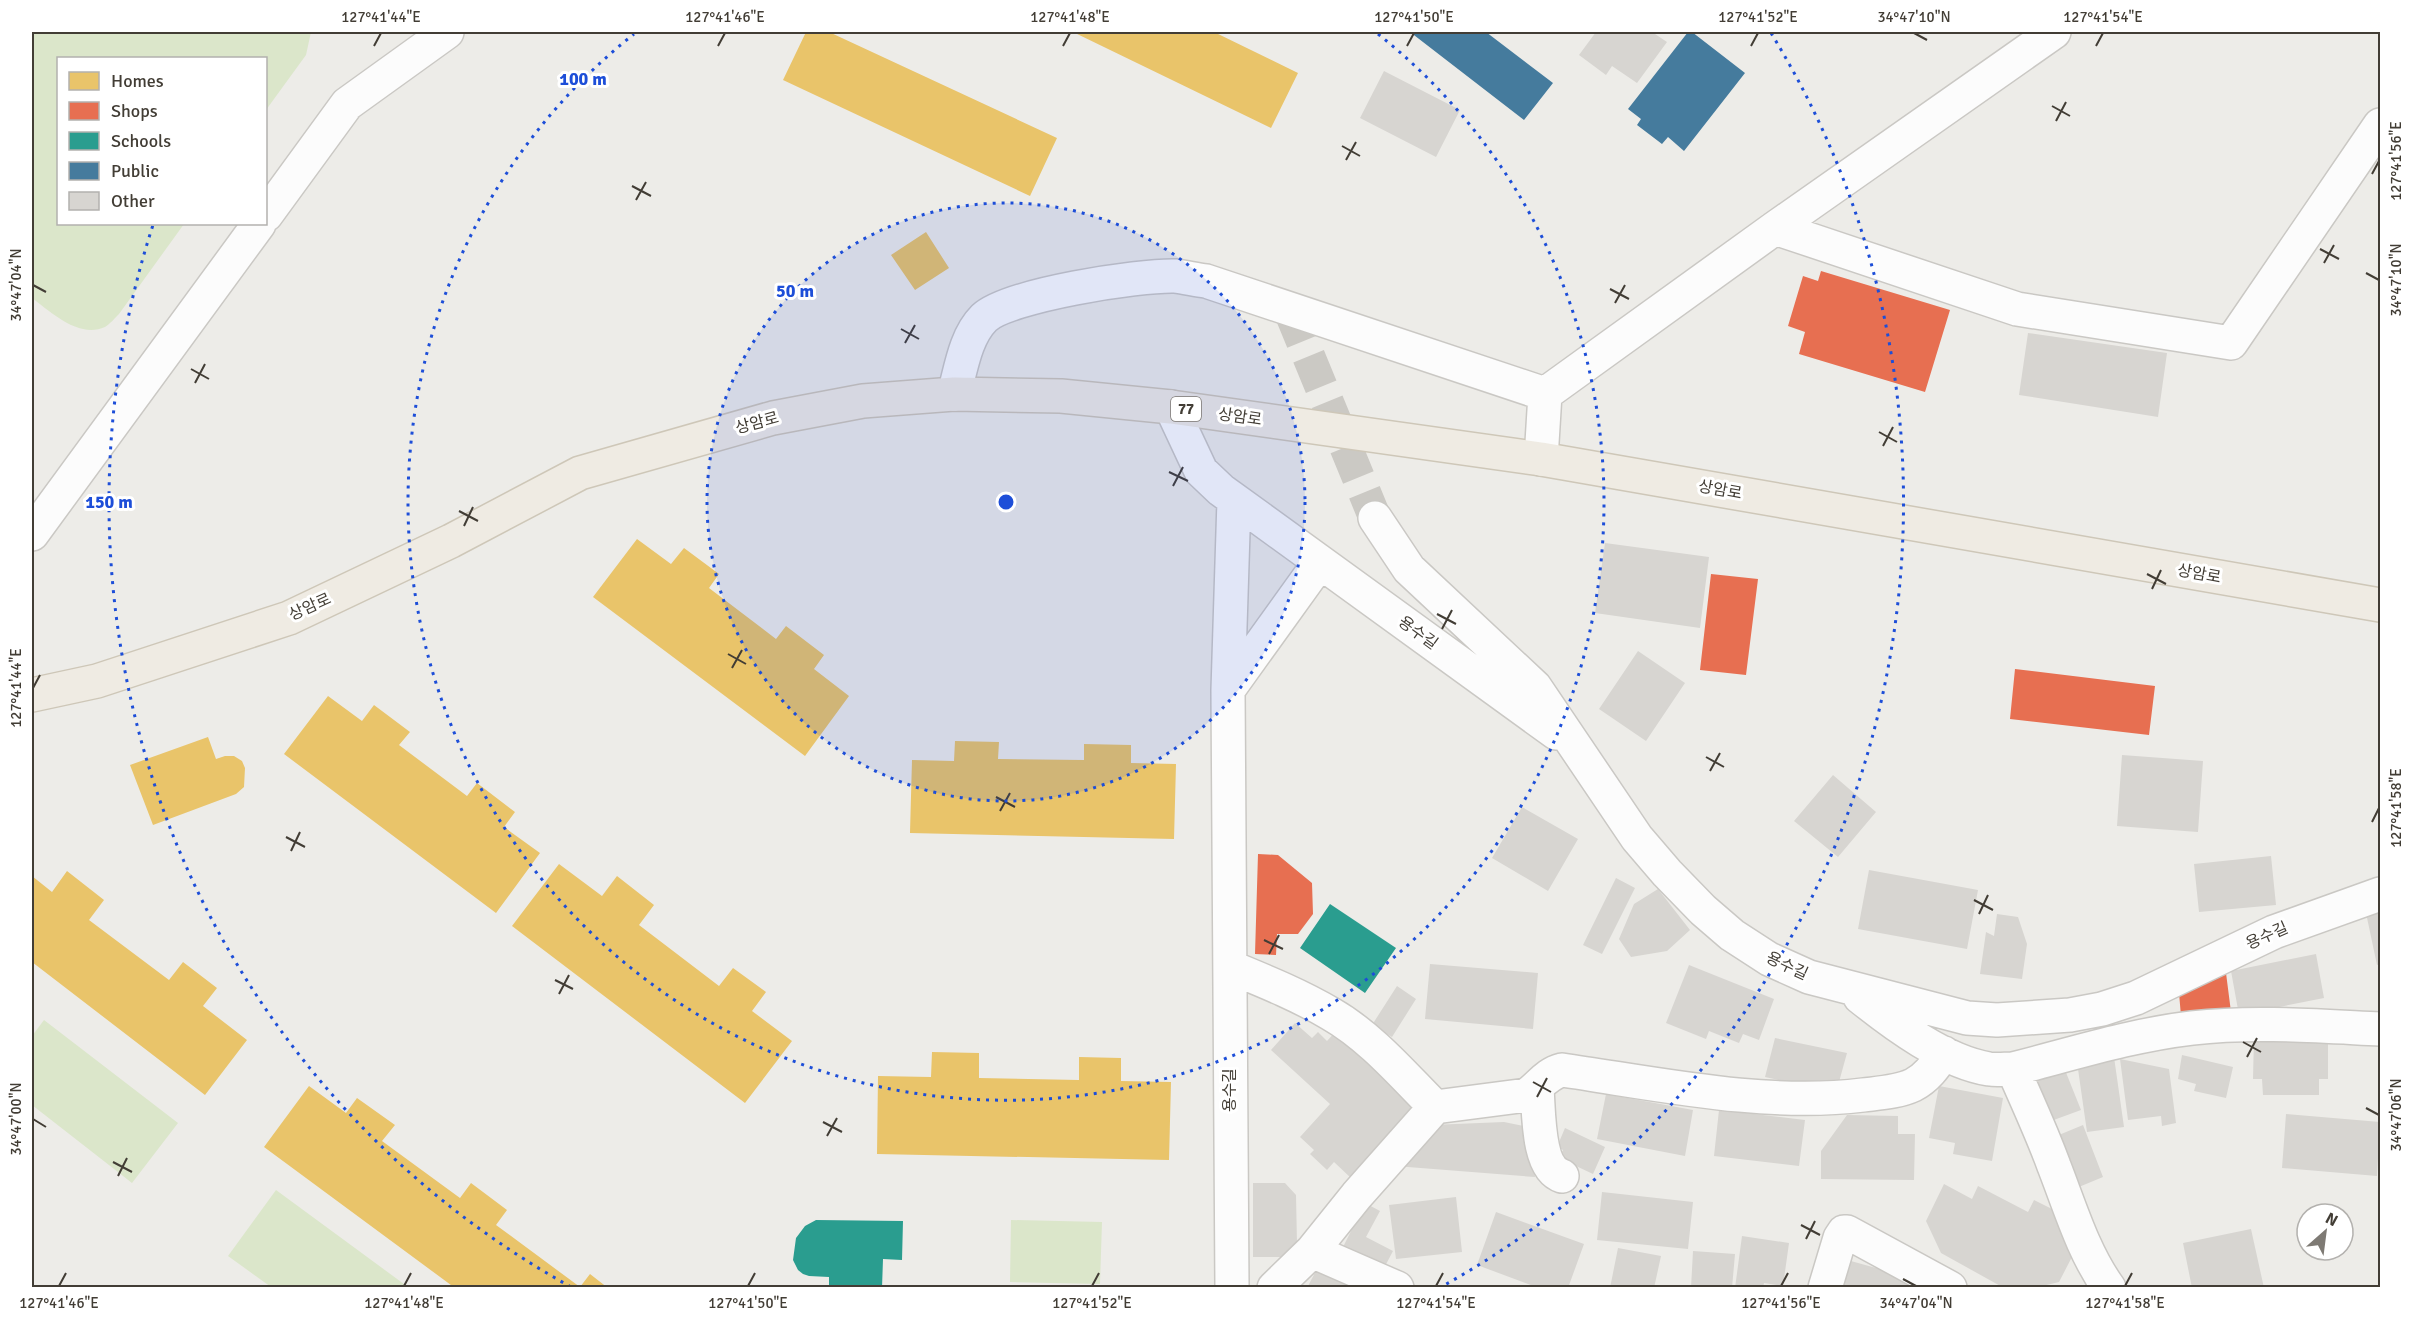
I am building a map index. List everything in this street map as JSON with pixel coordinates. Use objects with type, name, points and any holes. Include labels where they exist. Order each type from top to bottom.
[{"type":"main road","name":"상암로","points":[[32,695],[97,681],[289,618],[451,542],[580,473],[773,418],[862,401],[954,394],[1061,396],[1171,407],[1541,459],[2380,606]]},
{"type":"street","points":[[267,214],[347,104],[447,32]]},
{"type":"street","points":[[1545,394],[1775,228],[2054,32]]},
{"type":"street","points":[[1775,228],[2017,309],[2231,343],[2380,125]]},
{"type":"street","points":[[32,534],[258,225]]},
{"type":"street","points":[[954,394],[968,345],[983,319],[992,312],[1014,303],[1087,286],[1126,279],[1175,276],[1206,281],[1545,394]]},
{"type":"street","points":[[1541,459],[1545,394]]},
{"type":"street","name":"용수길","points":[[1171,407],[1201,471],[1234,500],[1575,746],[1636,838],[1703,910],[1732,935],[1769,959],[1809,977],[1967,1018],[1997,1020],[2070,1015],[2102,1009],[2136,998],[2274,932],[2380,894]]},
{"type":"street","name":"용수길","points":[[1232,1287],[1228,690],[1234,500]]},
{"type":"street","points":[[1375,518],[1409,569],[1535,687],[1575,746]]},
{"type":"street","points":[[1228,690],[1320,562]]},
{"type":"street","points":[[1379,605],[1409,569]]},
{"type":"street","points":[[1230,967],[1281,988],[1332,1014],[1360,1035],[1436,1107]]},
{"type":"street","points":[[1849,988],[1886,1018],[1944,1053],[1965,1063],[1991,1070],[2013,1069],[2149,1035],[2193,1028],[2241,1025],[2380,1029]]},
{"type":"street","points":[[1274,1287],[1312,1251],[1357,1195],[1436,1107],[1527,1095],[1537,1089],[1551,1073],[1562,1070],[1755,1096],[1819,1099],[1885,1093],[1911,1086],[1929,1074],[1944,1053]]},
{"type":"street","points":[[2013,1069],[2049,1152],[2098,1284]]},
{"type":"street","points":[[1537,1089],[1546,1160],[1555,1174],[1562,1176]]},
{"type":"street","points":[[1825,1287],[1840,1238],[1844,1232],[1847,1232],[1948,1287]]},
{"type":"street","points":[[1312,1251],[1396,1287]]},
{"type":"green space","points":[[32,32],[311,32],[306,55],[267,109],[267,57],[57,57],[57,225],[183,225],[119,314],[105,327],[85,330],[75,327],[32,298]]},
{"type":"green space","points":[[44,1020],[178,1123],[132,1183],[32,1105],[32,1036]]},
{"type":"green space","points":[[276,1190],[408,1287],[271,1287],[228,1256]]},
{"type":"green space","points":[[1011,1220],[1102,1222],[1100,1284],[1010,1282]]},
{"type":"building: Homes","points":[[806,32],[829,32],[1057,138],[1030,196],[783,80]]},
{"type":"building: Homes","points":[[1073,32],[1214,32],[1298,73],[1271,128]]},
{"type":"building: Homes","points":[[926,232],[949,268],[915,290],[891,255]]},
{"type":"building: Homes","points":[[637,539],[671,564],[684,548],[719,574],[709,588],[776,639],[786,626],[824,655],[814,669],[849,696],[805,756],[593,597]]},
{"type":"building: Homes","points":[[328,696],[362,721],[374,705],[410,732],[399,745],[467,796],[477,783],[515,812],[504,827],[540,853],[496,913],[284,754]]},
{"type":"building: Homes","points":[[208,737],[216,759],[234,756],[242,761],[245,768],[244,787],[236,794],[153,825],[130,765]]},
{"type":"building: Homes","points":[[955,741],[999,742],[998,759],[1084,760],[1084,744],[1131,745],[1131,763],[1176,764],[1174,839],[910,833],[912,760],[954,761]]},
{"type":"building: Homes","points":[[559,864],[602,896],[617,876],[654,905],[639,925],[719,986],[733,968],[766,992],[752,1011],[792,1041],[745,1103],[512,926]]},
{"type":"building: Homes","points":[[67,871],[104,900],[89,920],[169,980],[183,962],[217,988],[203,1006],[247,1040],[205,1095],[32,962],[32,876],[52,892]]},
{"type":"building: Homes","points":[[932,1052],[979,1053],[979,1078],[1079,1080],[1079,1057],[1121,1058],[1121,1081],[1171,1082],[1169,1160],[877,1154],[878,1076],[931,1077]]},
{"type":"building: Homes","points":[[309,1086],[346,1113],[357,1098],[395,1125],[382,1141],[460,1198],[471,1183],[507,1210],[496,1225],[580,1287],[590,1274],[608,1288],[455,1288],[264,1147]]},
{"type":"building: Shops","points":[[1821,271],[1950,310],[1925,392],[1799,354],[1805,332],[1788,326],[1803,276],[1818,281]]},
{"type":"building: Shops","points":[[1711,574],[1758,579],[1746,675],[1700,670]]},
{"type":"building: Shops","points":[[2015,669],[2155,686],[2149,735],[2010,719]]},
{"type":"building: Shops","points":[[1258,854],[1278,855],[1312,883],[1313,914],[1298,934],[1277,934],[1276,955],[1255,954]]},
{"type":"building: Shops","points":[[2226,973],[2231,1012],[2181,1016],[2179,993]]},
{"type":"building: Schools","points":[[1330,904],[1396,948],[1365,993],[1300,948]]},
{"type":"building: Schools","points":[[816,1220],[903,1221],[902,1260],[883,1259],[882,1288],[829,1287],[829,1277],[803,1274],[793,1260],[796,1238],[805,1226]]},
{"type":"building: Public","points":[[1410,32],[1486,32],[1553,83],[1524,120]]},
{"type":"building: Public","points":[[1688,32],[1692,32],[1745,73],[1684,151],[1668,137],[1662,144],[1637,125],[1641,119],[1628,109]]},
{"type":"building: Other","points":[[1596,32],[1652,32],[1667,42],[1637,83],[1612,66],[1606,75],[1579,55]]},
{"type":"building: Other","points":[[1384,71],[1460,110],[1436,157],[1360,118]]},
{"type":"building: Other","points":[[2028,333],[2167,353],[2158,417],[2019,395]]},
{"type":"building: Other","points":[[1605,543],[1709,557],[1700,628],[1595,613]]},
{"type":"building: Other","points":[[1638,651],[1685,683],[1646,741],[1599,709]]},
{"type":"building: Other","points":[[2122,755],[2203,761],[2198,832],[2117,826]]},
{"type":"building: Other","points":[[1833,775],[1876,812],[1838,857],[1794,821]]},
{"type":"building: Other","points":[[1522,807],[1578,839],[1548,891],[1492,858]]},
{"type":"building: Other","points":[[2271,856],[2276,905],[2199,912],[2194,864]]},
{"type":"building: Other","points":[[1869,870],[1978,890],[1967,949],[1858,929]]},
{"type":"building: Other","points":[[1616,878],[1635,888],[1602,954],[1583,945]]},
{"type":"building: Other","points":[[1658,889],[1690,930],[1667,951],[1631,957],[1619,939],[1634,904]]},
{"type":"building: Other","points":[[2380,910],[2380,964],[2377,965],[2366,913]]},
{"type":"building: Other","points":[[1997,914],[2018,917],[2027,944],[2022,979],[1980,974],[1986,932],[1994,936]]},
{"type":"building: Other","points":[[2316,954],[2324,998],[2239,1015],[2231,971]]},
{"type":"building: Other","points":[[1430,964],[1538,973],[1533,1029],[1425,1019]]},
{"type":"building: Other","points":[[1689,965],[1774,999],[1759,1040],[1743,1034],[1739,1043],[1709,1031],[1706,1039],[1666,1023]]},
{"type":"building: Other","points":[[1397,986],[1416,999],[1392,1037],[1372,1025]]},
{"type":"building: Other","points":[[1295,1023],[1312,1038],[1318,1032],[1327,1041],[1337,1030],[1419,1107],[1352,1179],[1334,1162],[1327,1170],[1310,1154],[1314,1150],[1300,1137],[1330,1104],[1271,1050]]},
{"type":"building: Other","points":[[2328,1035],[2328,1079],[2319,1079],[2319,1095],[2263,1095],[2262,1079],[2253,1079],[2254,1036]]},
{"type":"building: Other","points":[[1775,1038],[1847,1053],[1839,1082],[1793,1083],[1765,1077]]},
{"type":"building: Other","points":[[2182,1055],[2233,1067],[2226,1098],[2194,1091],[2196,1084],[2178,1079]]},
{"type":"building: Other","points":[[2114,1057],[2124,1127],[2087,1132],[2077,1062]]},
{"type":"building: Other","points":[[2120,1059],[2169,1069],[2176,1123],[2162,1126],[2161,1116],[2128,1120]]},
{"type":"building: Other","points":[[2065,1070],[2081,1110],[2051,1121],[2029,1083]]},
{"type":"building: Other","points":[[1939,1086],[2003,1098],[1992,1161],[1953,1154],[1955,1143],[1929,1138]]},
{"type":"building: Other","points":[[1606,1094],[1693,1110],[1685,1156],[1597,1139]]},
{"type":"building: Other","points":[[1719,1110],[1805,1120],[1799,1166],[1714,1156]]},
{"type":"building: Other","points":[[2286,1114],[2380,1122],[2377,1176],[2282,1168]]},
{"type":"building: Other","points":[[1847,1115],[1898,1116],[1898,1134],[1915,1134],[1914,1180],[1821,1179],[1821,1151]]},
{"type":"building: Other","points":[[1504,1122],[1529,1127],[1535,1177],[1395,1166],[1431,1125]]},
{"type":"building: Other","points":[[2083,1125],[2103,1177],[2074,1189],[2054,1137]]},
{"type":"building: Other","points":[[1565,1128],[1605,1147],[1593,1174],[1559,1158],[1563,1150],[1557,1147]]},
{"type":"building: Other","points":[[1253,1183],[1285,1183],[1296,1195],[1297,1244],[1285,1257],[1253,1257]]},
{"type":"building: Other","points":[[1944,1184],[1972,1199],[1978,1186],[2028,1212],[2034,1200],[2060,1213],[2073,1255],[2059,1282],[2034,1288],[2004,1288],[1941,1253],[1926,1221]]},
{"type":"building: Other","points":[[1602,1192],[1693,1202],[1688,1249],[1597,1240]]},
{"type":"building: Other","points":[[1456,1197],[1462,1252],[1396,1259],[1389,1205]]},
{"type":"building: Other","points":[[1365,1203],[1380,1211],[1366,1237],[1393,1251],[1383,1270],[1342,1249]]},
{"type":"building: Other","points":[[1496,1212],[1584,1244],[1568,1288],[1539,1288],[1477,1265]]},
{"type":"building: Other","points":[[2251,1229],[2264,1288],[2192,1288],[2183,1243]]},
{"type":"building: Other","points":[[1742,1236],[1789,1243],[1783,1286],[1764,1283],[1763,1288],[1735,1288]]},
{"type":"building: Other","points":[[1618,1248],[1661,1256],[1654,1288],[1610,1288]]},
{"type":"building: Other","points":[[1693,1251],[1735,1254],[1732,1288],[1691,1288]]},
{"type":"building: Other","points":[[1840,1258],[1923,1281],[1921,1288],[1832,1288]]},
{"type":"building: Other","points":[[1320,1263],[1365,1288],[1307,1288]]},
{"type":"tunnel","points":[[1290,311],[1375,518]]}]
